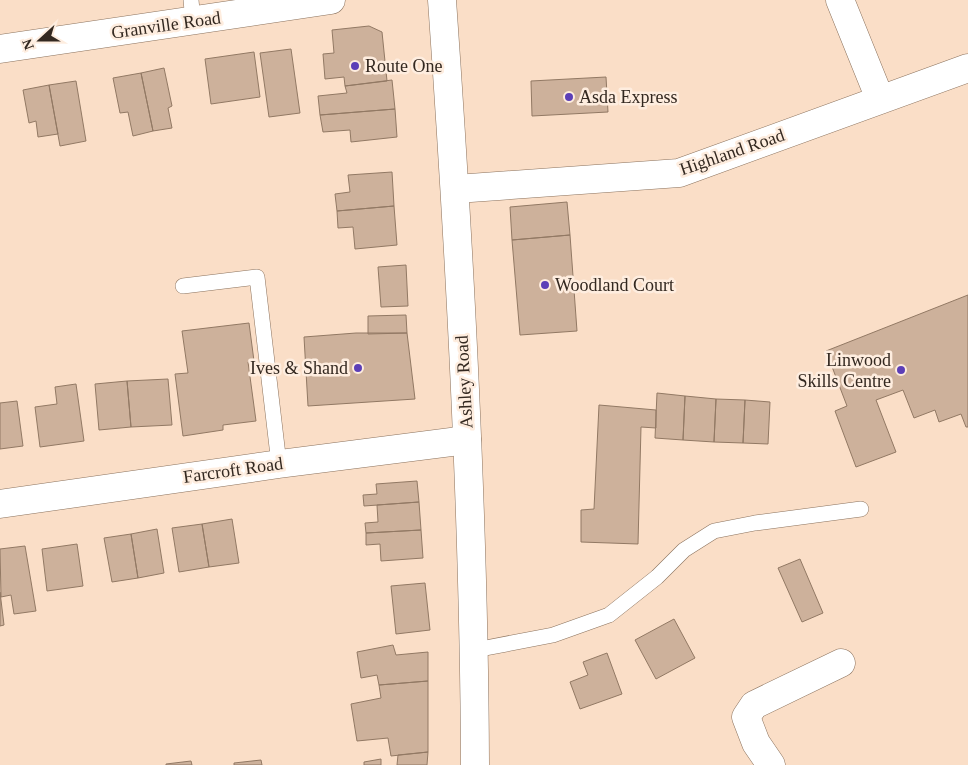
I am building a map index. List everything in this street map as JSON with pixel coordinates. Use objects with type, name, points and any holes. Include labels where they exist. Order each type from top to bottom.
[{"type":"street","name":"Granville Road","points":[[0,49],[192,10],[331,0]]},
{"type":"street","name":"Ashley Road","points":[[442,0],[456,189],[475,650],[476,765]]},
{"type":"street","points":[[840,0],[880,100]]},
{"type":"street","name":"Highland Road","points":[[456,189],[680,173],[968,68]]},
{"type":"street","name":"Farcroft Road","points":[[0,504],[279,464],[467,440]]},
{"type":"street","points":[[771,765],[756,743],[746,717],[754,705],[841,663]]},
{"type":"lane","points":[[183,286],[257,278],[279,464]]},
{"type":"lane","points":[[475,650],[553,634],[609,615],[657,577],[684,550],[714,531],[755,523],[861,509]]},
{"type":"building","name":"Route One","points":[[369,26],[382,32],[387,81],[345,86],[344,77],[325,79],[323,54],[334,53],[332,30]]},
{"type":"building","points":[[291,49],[300,113],[269,117],[260,53]]},
{"type":"building","points":[[254,52],[260,97],[211,104],[205,59]]},
{"type":"building","points":[[164,68],[172,106],[168,108],[172,128],[153,131],[141,73]]},
{"type":"building","points":[[141,73],[153,131],[133,136],[128,112],[120,113],[113,78]]},
{"type":"building","name":"Asda Express","points":[[606,77],[608,112],[532,116],[531,81]]},
{"type":"building","points":[[392,80],[395,109],[320,115],[318,96],[347,93],[345,86]]},
{"type":"building","points":[[76,81],[86,141],[60,146],[49,85]]},
{"type":"building","points":[[49,85],[58,134],[38,137],[36,121],[29,123],[23,90]]},
{"type":"building","points":[[395,109],[397,137],[351,142],[350,130],[323,132],[320,115]]},
{"type":"building","points":[[392,172],[394,206],[337,211],[335,194],[350,192],[348,175]]},
{"type":"building","points":[[567,202],[570,235],[512,240],[510,207]]},
{"type":"building","points":[[394,206],[397,245],[355,249],[353,227],[338,228],[337,211]]},
{"type":"building","name":"Woodland Court","points":[[570,235],[577,331],[520,335],[512,240]]},
{"type":"building","points":[[406,265],[408,306],[381,307],[378,267]]},
{"type":"building","name":"Linwood Skills Centre","points":[[968,295],[968,427],[966,427],[961,414],[939,422],[935,410],[914,418],[903,390],[876,400],[896,452],[856,467],[835,411],[847,406],[826,351]]},
{"type":"building","points":[[406,315],[407,333],[368,334],[368,316]]},
{"type":"building","points":[[249,323],[254,361],[248,362],[256,421],[223,425],[223,430],[183,436],[175,374],[188,373],[182,331]]},
{"type":"building","name":"Ives & Shand","points":[[356,333],[407,333],[415,399],[308,406],[304,337]]},
{"type":"building","points":[[168,379],[172,425],[131,427],[127,381]]},
{"type":"building","points":[[127,381],[131,427],[99,430],[95,384]]},
{"type":"building","points":[[76,384],[84,441],[40,447],[35,407],[57,404],[55,387]]},
{"type":"building","points":[[657,393],[685,396],[683,440],[655,438]]},
{"type":"building","points":[[685,396],[716,399],[714,442],[683,440]]},
{"type":"building","points":[[716,399],[745,400],[743,443],[714,442]]},
{"type":"building","points":[[745,400],[770,402],[768,444],[743,443]]},
{"type":"building","points":[[17,401],[23,446],[0,449],[0,403]]},
{"type":"building","points":[[599,405],[656,410],[656,428],[641,427],[638,544],[581,542],[581,510],[594,509]]},
{"type":"building","points":[[417,481],[419,502],[364,506],[363,495],[377,494],[376,484]]},
{"type":"building","points":[[419,502],[421,530],[366,533],[365,523],[378,522],[377,505]]},
{"type":"building","points":[[232,519],[239,563],[209,567],[202,524]]},
{"type":"building","points":[[202,524],[209,567],[179,572],[172,528]]},
{"type":"building","points":[[157,529],[164,573],[138,578],[131,534]]},
{"type":"building","points":[[421,530],[423,558],[381,561],[380,544],[366,545],[366,533]]},
{"type":"building","points":[[131,534],[138,578],[112,582],[104,538]]},
{"type":"building","points":[[77,544],[83,586],[47,591],[42,549]]},
{"type":"building","points":[[25,546],[36,611],[14,614],[11,595],[1,597],[0,549]]},
{"type":"building","points":[[800,559],[823,613],[802,622],[778,568]]},
{"type":"building","points":[[425,583],[430,630],[396,634],[391,586]]},
{"type":"building","points":[[0,592],[4,625],[0,626]]},
{"type":"building","points":[[674,619],[695,658],[656,679],[635,640]]},
{"type":"building","points":[[393,645],[396,655],[428,652],[428,681],[379,685],[377,675],[361,678],[357,652]]},
{"type":"building","points":[[607,653],[622,694],[580,709],[570,682],[588,675],[583,662]]},
{"type":"building","points":[[428,681],[428,752],[391,756],[388,738],[357,741],[351,704],[381,698],[379,685]]},
{"type":"building","points":[[428,752],[427,765],[397,765],[398,755]]},
{"type":"building","points":[[381,759],[381,765],[364,765],[364,762]]},
{"type":"building","points":[[261,760],[262,765],[234,765],[234,763]]},
{"type":"building","points":[[191,761],[192,765],[166,765],[166,764]]},
{"type":"place","name":"Route One","points":[[355,66]]},
{"type":"place","name":"Asda Express","points":[[569,97]]},
{"type":"place","name":"Woodland Court","points":[[545,285]]},
{"type":"place","name":"Ives & Shand","points":[[358,368]]},
{"type":"place","name":"Linwood Skills Centre","points":[[901,370]]}]
